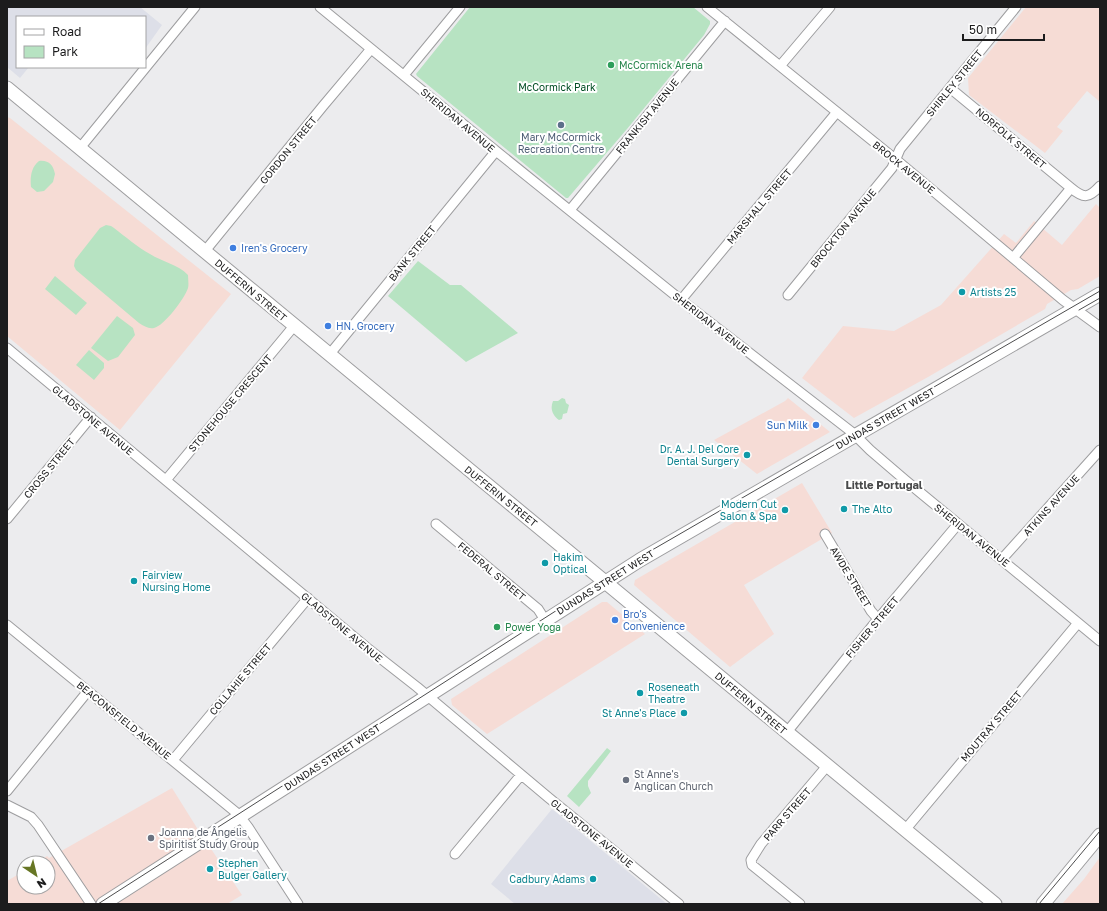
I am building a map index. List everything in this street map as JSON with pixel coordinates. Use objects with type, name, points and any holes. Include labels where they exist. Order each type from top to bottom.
[{"type":"main road","name":"DUFFERIN STREET","points":[[7,89],[995,904]]},
{"type":"main road","name":"DUNDAS STREET WEST","points":[[103,904],[545,620],[663,546],[1100,294]]},
{"type":"main road","points":[[1043,904],[1100,835]]},
{"type":"street","points":[[146,67],[195,7]]},
{"type":"street","name":"SHERIDAN AVENUE","points":[[320,7],[371,50],[404,75],[681,300],[855,436],[958,524],[1078,623],[1098,636]]},
{"type":"street","points":[[404,75],[460,7]]},
{"type":"street","name":"BROCK AVENUE","points":[[707,7],[896,160],[1012,258],[1075,309],[1100,327]]},
{"type":"street","points":[[780,66],[830,7]]},
{"type":"street","name":"SHIRLEY STREET","points":[[896,160],[900,149],[1016,7]]},
{"type":"street","name":"FRANKISH AVENUE","points":[[570,210],[725,22]]},
{"type":"street","name":"GORDON STREET","points":[[205,252],[323,106],[371,50]]},
{"type":"street","points":[[80,148],[145,68]]},
{"type":"street","name":"NORFOLK STREET","points":[[950,88],[1077,193],[1084,196],[1089,196],[1093,194],[1100,186]]},
{"type":"street","name":"MARSHALL STREET","points":[[681,300],[837,112]]},
{"type":"street","name":"BANK STREET","points":[[329,355],[496,151]]},
{"type":"street","name":"BROCKTON AVENUE","points":[[788,294],[892,168],[896,160]]},
{"type":"street","points":[[1012,258],[1071,188]]},
{"type":"street","name":"STONEHOUSE CRESCENT","points":[[166,480],[294,326]]},
{"type":"street","name":"GLADSTONE AVENUE","points":[[7,348],[366,647],[679,904]]},
{"type":"street","name":"CROSS STREET","points":[[7,519],[91,417]]},
{"type":"street","name":"ATKINS AVENUE","points":[[1002,559],[1100,450]]},
{"type":"street","name":"FEDERAL STREET","points":[[436,524],[538,609],[545,620]]},
{"type":"street","name":"FISHER STREET","points":[[787,732],[878,619],[958,524]]},
{"type":"street","name":"AWDE STREET","points":[[825,534],[871,611],[878,619]]},
{"type":"street","name":"COLLAHIE STREET","points":[[173,760],[308,598]]},
{"type":"street","name":"MOUTRAY STREET","points":[[905,830],[1078,623]]},
{"type":"street","name":"BEACONSFIELD AVENUE","points":[[7,625],[173,760],[239,816],[248,827],[298,904]]},
{"type":"street","points":[[7,791],[88,691]]},
{"type":"street","name":"PARR STREET","points":[[800,904],[752,865],[751,860],[761,844],[827,766]]},
{"type":"street","points":[[455,854],[521,775]]},
{"type":"street","points":[[7,804],[24,813],[38,825],[91,904]]},
{"type":"shaded area","points":[[7,7],[140,7],[162,25],[146,48],[146,16],[16,16],[16,68],[28,68],[20,78],[7,67]]},
{"type":"shaded area","points":[[1026,7],[1100,7],[1100,99],[1099,101],[1087,91],[1057,127],[1063,131],[1045,153],[969,95],[968,78]]},
{"type":"shaded area","points":[[7,117],[231,294],[120,430],[7,336]]},
{"type":"shaded area","points":[[1096,204],[1100,208],[1100,276],[1078,289],[1071,290],[1047,304],[1045,309],[854,418],[802,378],[843,326],[894,331],[941,305],[1004,234],[1016,243],[1034,221],[1062,245]]},
{"type":"shaded area","points":[[788,398],[830,432],[757,474],[714,440],[785,401]]},
{"type":"shaded area","points":[[802,483],[832,533],[744,585],[774,634],[730,667],[634,585],[635,580]]},
{"type":"shaded area","points":[[602,602],[607,602],[645,634],[487,734],[452,705],[451,699]]},
{"type":"shaded area","points":[[172,788],[242,895],[227,904],[7,904],[7,881],[16,876],[16,895],[56,895],[56,855],[54,855]]},
{"type":"shaded area","points":[[552,809],[667,904],[515,904],[491,884]]},
{"type":"shaded area","points":[[1100,857],[1100,904],[1062,904],[1084,879]]},
{"type":"green space","name":"McCormick Park","points":[[470,7],[693,7],[710,21],[710,24],[704,35],[627,129],[568,198],[566,198],[417,76],[416,74]]},
{"type":"green space","points":[[39,161],[48,162],[53,168],[55,174],[53,182],[44,191],[37,192],[31,187],[31,180],[34,166]]},
{"type":"green space","points":[[106,225],[114,228],[145,251],[180,268],[188,275],[188,288],[183,298],[174,311],[163,322],[154,328],[146,327],[139,323],[76,270],[74,266],[75,260],[100,228]]},
{"type":"green space","points":[[418,261],[450,285],[461,285],[518,333],[466,362],[388,296]]},
{"type":"green space","points":[[55,276],[87,303],[76,315],[45,289]]},
{"type":"green space","points":[[117,316],[133,328],[135,335],[118,357],[108,361],[91,348]]},
{"type":"green space","points":[[89,350],[104,363],[104,368],[94,380],[76,365]]},
{"type":"green space","points":[[562,398],[565,399],[566,403],[569,405],[567,413],[563,414],[562,419],[559,420],[553,414],[552,406],[553,401],[558,401]]},
{"type":"green space","points":[[607,748],[611,751],[588,781],[588,786],[591,793],[579,807],[567,796]]},
{"type":"tram line","points":[[98,904],[640,557],[1100,291]]},
{"type":"tram line","points":[[1079,310],[1100,298]]},
{"type":"tram line","points":[[1039,904],[1100,831]]},
{"type":"place","name":"McCormick Arena","points":[[611,65]]},
{"type":"place","name":"Mary McCormick Recreation Centre","points":[[561,125]]},
{"type":"place","name":"Iren's Grocery","points":[[233,248]]},
{"type":"place","name":"Artists 25","points":[[962,292]]},
{"type":"place","name":"HN. Grocery","points":[[328,326]]},
{"type":"place","name":"Sun Milk","points":[[816,425]]},
{"type":"place","name":"Dr. A. J. Del Core Dental Surgery","points":[[747,455]]},
{"type":"place","name":"The Alto","points":[[844,509]]},
{"type":"place","name":"Modern Cut Salon & Spa","points":[[785,510]]},
{"type":"place","name":"Hakim Optical","points":[[545,563]]},
{"type":"place","name":"Fairview Nursing Home","points":[[134,581]]},
{"type":"place","name":"Bro's Convenience","points":[[615,620]]},
{"type":"place","name":"Power Yoga","points":[[497,627]]},
{"type":"place","name":"Roseneath Theatre","points":[[640,693]]},
{"type":"place","name":"St Anne's Place","points":[[684,713]]},
{"type":"place","name":"St Anne's Anglican Church","points":[[626,780]]},
{"type":"place","name":"Joanna de Ângelis Spiritist Study Group","points":[[151,838]]},
{"type":"place","name":"Stephen Bulger Gallery","points":[[210,869]]},
{"type":"place","name":"Cadbury Adams","points":[[593,879]]},
{"type":"district","name":"Little Portugal","points":[[884,485]]}]
